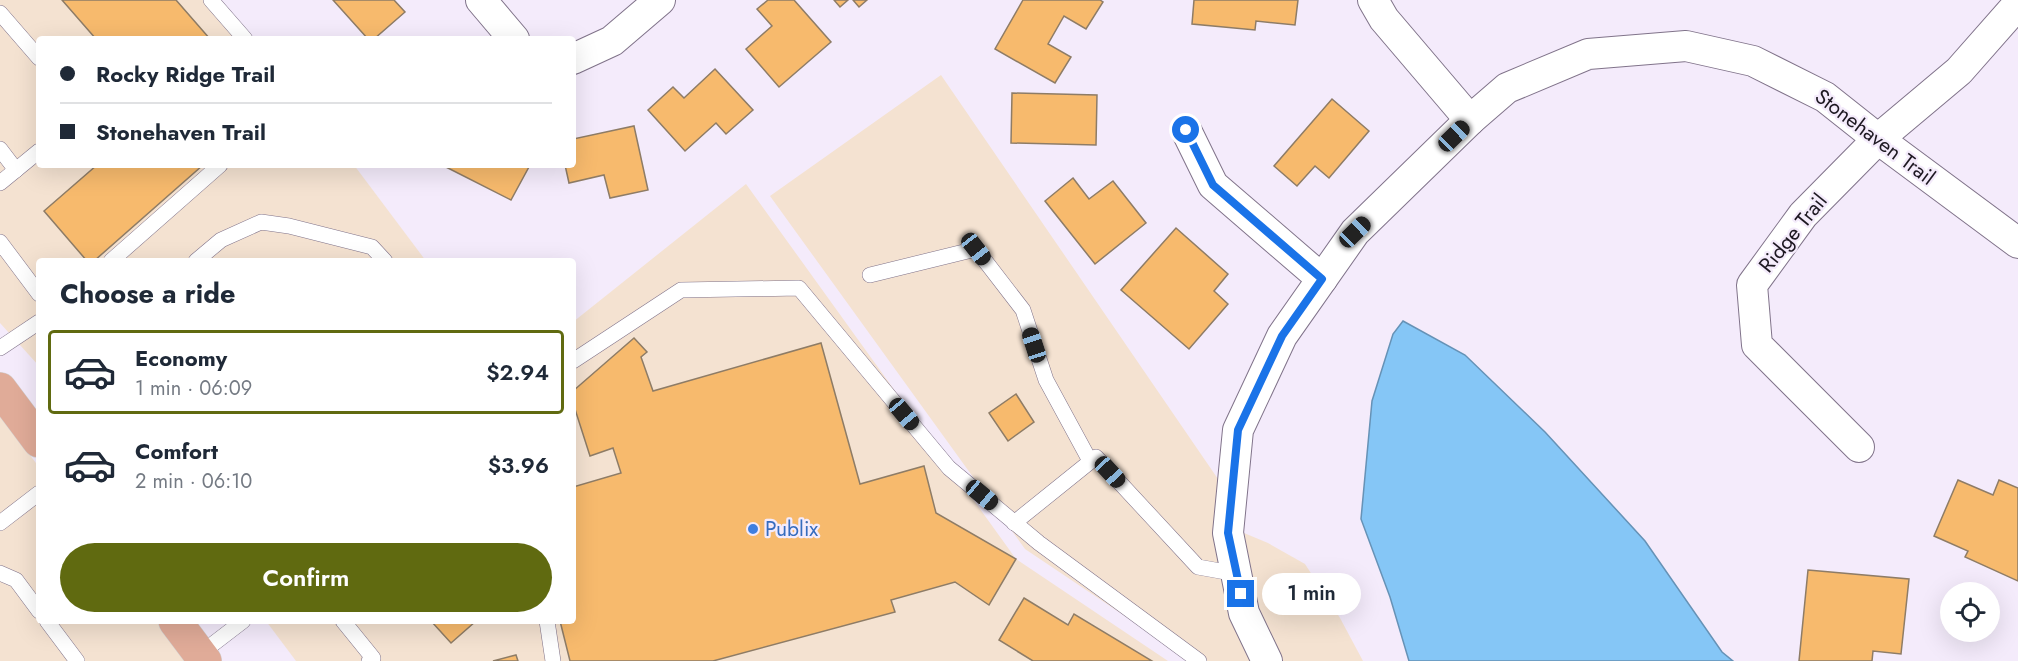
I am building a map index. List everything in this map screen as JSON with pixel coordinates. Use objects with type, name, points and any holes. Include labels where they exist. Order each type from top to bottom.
[{"type":"main road","points":[[0,389],[36,437]]},
{"type":"main road","points":[[177,624],[203,658]]},
{"type":"street","points":[[481,0],[511,36]]},
{"type":"street","points":[[576,58],[612,41],[660,0]]},
{"type":"street","points":[[1373,0],[1384,19],[1470,120]]},
{"type":"street","name":"Ridge Trail","points":[[1859,447],[1756,345],[1752,285],[1803,215],[1878,139],[1959,71],[2018,4]]},
{"type":"street","name":"Stonehaven Trail","points":[[1267,661],[1245,613],[1228,533],[1238,430],[1282,336],[1355,232],[1470,120],[1507,88],[1588,54],[1686,46],[1754,61],[1826,97],[1878,139],[2018,243]]},
{"type":"street","points":[[1186,130],[1213,185],[1322,279]]},
{"type":"lane","points":[[211,0],[242,36]]},
{"type":"lane","points":[[0,13],[36,55]]},
{"type":"lane","points":[[0,149],[16,170]]},
{"type":"lane","points":[[0,183],[36,153]]},
{"type":"lane","points":[[114,258],[217,168]]},
{"type":"lane","points":[[200,258],[221,240],[261,222],[289,226],[372,247],[382,258]]},
{"type":"lane","points":[[0,242],[36,290]]},
{"type":"lane","points":[[870,275],[976,249],[1023,309],[1046,380],[1090,461]]},
{"type":"lane","points":[[576,360],[681,290],[799,288],[949,468],[1039,543],[1199,661]]},
{"type":"lane","points":[[0,348],[36,324]]},
{"type":"lane","points":[[1014,523],[1096,457],[1198,567],[1237,574]]},
{"type":"lane","points":[[0,523],[36,495]]},
{"type":"lane","points":[[0,573],[16,580],[36,607]]},
{"type":"lane","points":[[49,624],[77,661]]},
{"type":"lane","points":[[203,658],[240,624]]},
{"type":"lane","points":[[345,624],[373,658],[369,661]]},
{"type":"lane","points":[[547,624],[554,661]]},
{"type":"shaded area","points":[[0,0],[219,0],[250,36],[36,36],[36,168],[356,168],[424,258],[36,258],[36,363],[0,323]]},
{"type":"shaded area","points":[[941,75],[1218,479],[1213,530],[1231,618],[1250,661],[1192,661],[1025,549],[770,196]]},
{"type":"shaded area","points":[[746,184],[1016,559],[1168,661],[296,661],[268,624],[576,624],[576,320]]},
{"type":"shaded area","points":[[0,416],[36,463],[36,624],[158,624],[187,661],[0,661]]},
{"type":"shaded area","points":[[1244,533],[1268,543],[1305,564],[1340,618],[1363,661],[1283,661],[1259,610]]},
{"type":"water","points":[[1403,321],[1465,355],[1545,432],[1645,541],[1722,652],[1733,661],[1409,661],[1390,597],[1361,519],[1372,401],[1393,334]]},
{"type":"building","points":[[62,0],[176,0],[207,36],[93,36]]},
{"type":"building","points":[[333,0],[394,0],[405,12],[377,36],[365,36]]},
{"type":"building","points":[[768,0],[794,0],[831,42],[779,87],[746,49],[772,26],[757,9]]},
{"type":"building","points":[[834,0],[848,0],[840,7]]},
{"type":"building","points":[[853,0],[867,0],[859,7]]},
{"type":"building","points":[[1023,0],[1100,0],[1103,2],[1086,29],[1064,16],[1048,44],[1071,57],[1055,83],[995,49]]},
{"type":"building","points":[[1194,0],[1298,0],[1295,25],[1256,21],[1255,30],[1192,24]]},
{"type":"building","points":[[715,69],[753,110],[726,134],[716,123],[685,151],[648,110],[673,87],[684,98]]},
{"type":"building","points":[[1012,93],[1097,95],[1096,145],[1011,143]]},
{"type":"building","points":[[1332,99],[1369,131],[1329,178],[1315,166],[1297,186],[1274,166]]},
{"type":"building","points":[[634,126],[648,190],[610,198],[604,175],[569,183],[566,168],[576,168],[576,138]]},
{"type":"building","points":[[94,168],[200,168],[97,258],[84,258],[44,211]]},
{"type":"building","points":[[448,168],[528,168],[511,200]]},
{"type":"building","points":[[1073,178],[1089,199],[1113,181],[1146,223],[1095,264],[1045,201]]},
{"type":"building","points":[[1176,228],[1228,274],[1214,291],[1228,304],[1189,349],[1121,290]]},
{"type":"building","points":[[634,338],[647,352],[641,357],[653,391],[821,343],[860,484],[924,466],[936,513],[1016,559],[989,605],[955,582],[891,600],[895,612],[713,661],[570,661],[561,624],[576,624],[576,486],[621,473],[613,448],[590,456],[576,412],[576,388]]},
{"type":"building","points":[[1016,394],[1034,422],[1008,441],[989,413]]},
{"type":"building","points":[[1958,480],[1993,495],[1999,480],[2018,488],[2018,581],[1965,557],[1968,551],[1934,536]]},
{"type":"building","points":[[1808,570],[1909,579],[1901,654],[1873,651],[1872,661],[1799,661]]},
{"type":"building","points":[[1024,598],[1068,625],[1074,614],[1152,661],[1033,661],[999,640]]},
{"type":"building","points":[[434,624],[473,624],[451,643]]},
{"type":"building","points":[[516,655],[518,661],[493,661]]},
{"type":"place","name":"Publix","points":[[753,529]]},
{"type":"route","points":[[1186,130],[1213,185],[1322,279],[1282,336],[1238,430],[1228,533],[1241,594]]}]
